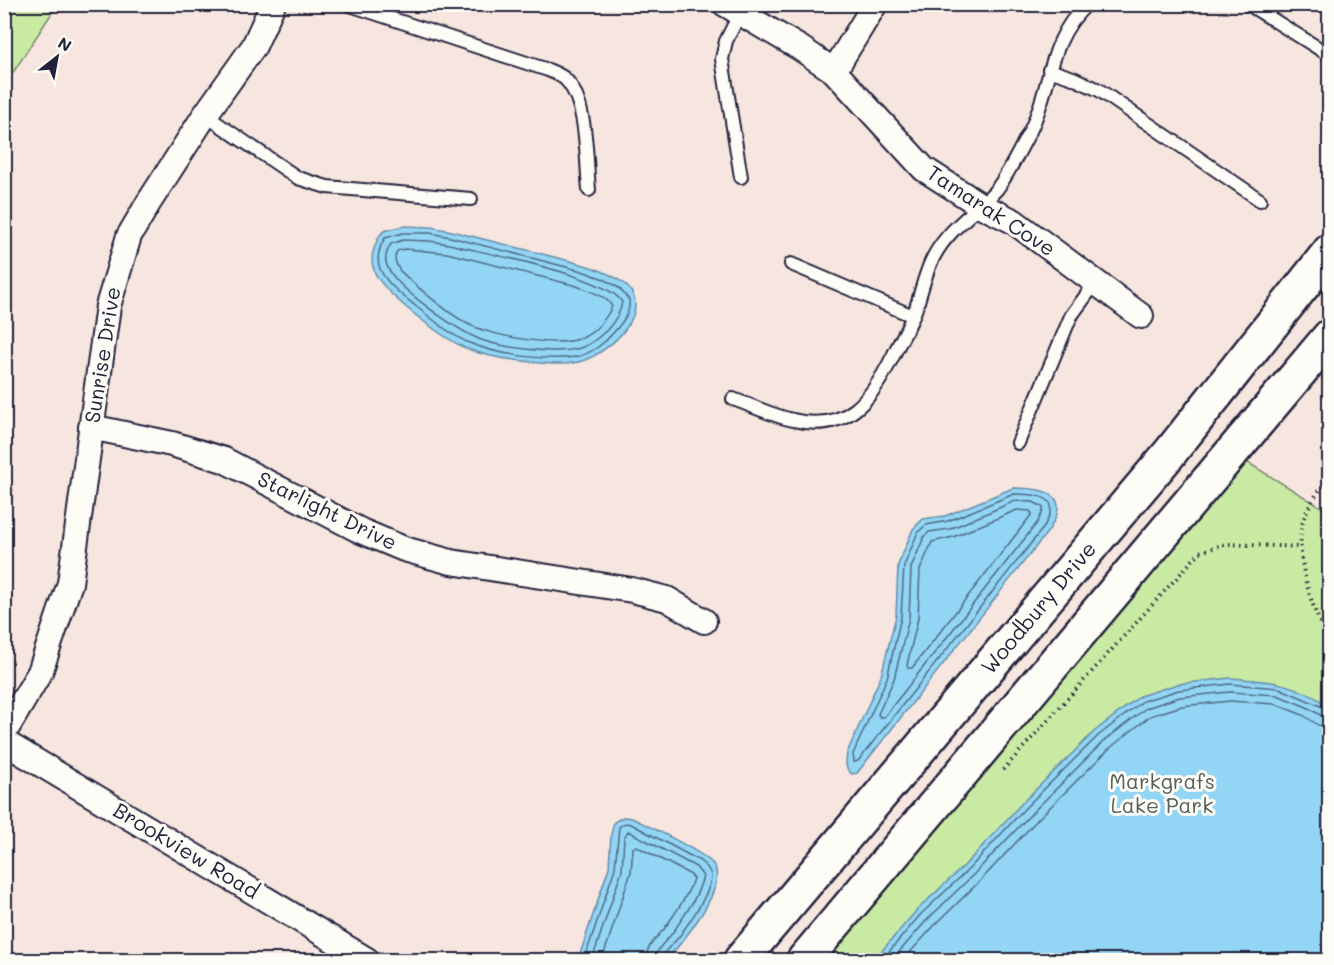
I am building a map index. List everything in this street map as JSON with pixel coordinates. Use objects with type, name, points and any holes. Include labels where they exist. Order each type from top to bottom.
[{"type":"main road","name":"Woodbury Drive","points":[[741,960],[1169,454],[1329,251]]},
{"type":"main road","points":[[804,960],[1329,336]]},
{"type":"street","name":"Sunrise Drive","points":[[4,734],[40,672],[70,584],[108,306],[129,236],[206,115],[254,46],[273,4]]},
{"type":"street","points":[[834,71],[875,4]]},
{"type":"street","name":"Tamarak Cove","points":[[732,9],[800,48],[834,71],[924,169],[980,205],[1013,221],[1141,316]]},
{"type":"street","name":"Starlight Drive","points":[[91,427],[172,444],[224,460],[361,531],[404,549],[451,562],[667,599],[704,621]]},
{"type":"street","name":"Brookview Road","points":[[4,742],[367,960]]},
{"type":"lane","points":[[347,4],[548,70],[564,78],[575,91],[582,108],[589,190]]},
{"type":"lane","points":[[734,399],[794,420],[822,423],[847,417],[863,404],[878,386],[913,316],[934,256],[955,227],[998,188],[1038,113],[1060,38],[1079,11],[1087,4]]},
{"type":"lane","points":[[1248,4],[1326,53]]},
{"type":"lane","points":[[732,9],[722,59],[741,177]]},
{"type":"lane","points":[[1049,70],[1099,90],[1260,200]]},
{"type":"lane","points":[[206,115],[298,178],[327,187],[471,199]]},
{"type":"lane","points":[[791,264],[913,316]]},
{"type":"lane","points":[[1018,443],[1071,316],[1096,282]]},
{"type":"path","points":[[1329,477],[1310,505],[1302,525],[1300,547],[1315,613],[1329,642]]},
{"type":"path","points":[[995,779],[1200,552],[1226,544],[1300,547]]},
{"type":"green space","points":[[4,5],[57,5],[5,85]]},
{"type":"green space","name":"Markgrafs Lake Park","points":[[1232,453],[1329,512],[1329,960],[804,960]]},
{"type":"water","points":[[402,226],[431,227],[452,231],[572,261],[598,270],[622,282],[632,293],[635,304],[633,316],[626,328],[605,349],[576,363],[550,364],[515,360],[489,356],[465,348],[443,335],[402,304],[390,293],[375,273],[372,256],[379,236],[384,231]]},
{"type":"water","points":[[1013,488],[1041,490],[1053,496],[1057,501],[1058,511],[1049,530],[857,773],[852,774],[847,768],[847,753],[881,676],[896,616],[898,565],[913,529],[923,519],[945,516]]},
{"type":"water","points":[[1230,678],[1258,680],[1293,687],[1329,706],[1329,960],[874,960],[917,910],[965,865],[1022,803],[1095,731],[1140,696],[1178,684]]},
{"type":"water","points":[[623,817],[632,818],[651,827],[707,859],[713,864],[716,874],[715,886],[702,914],[666,960],[578,960],[609,867],[614,822]]}]
